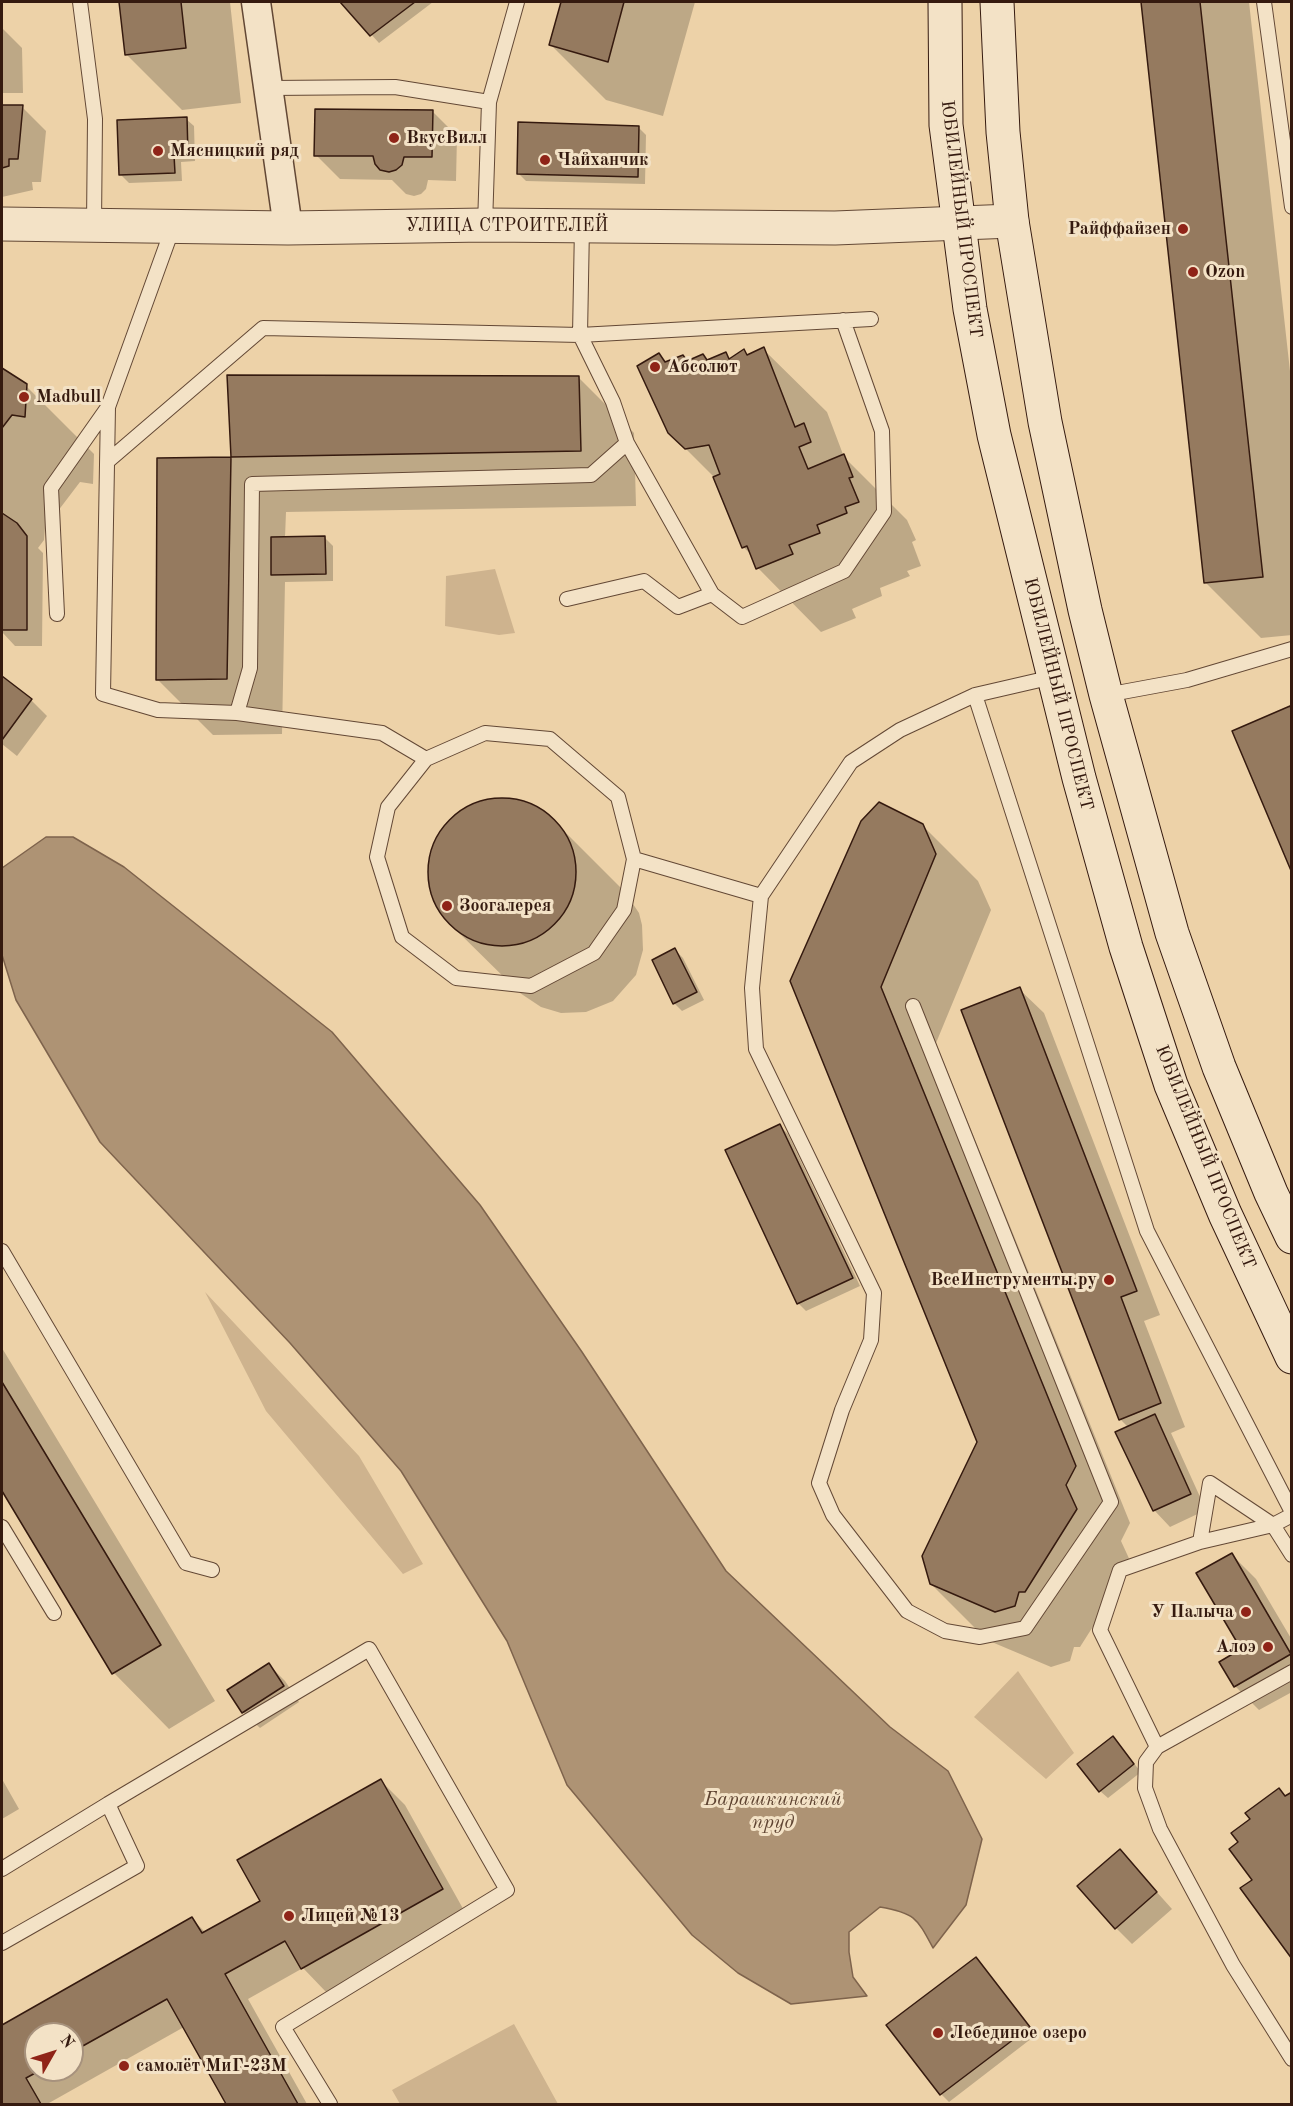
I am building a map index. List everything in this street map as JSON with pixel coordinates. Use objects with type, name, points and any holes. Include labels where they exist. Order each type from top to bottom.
[{"type":"main road","name":"ЮБИЛЕЙНЫЙ ПРОСПЕКТ","points":[[945,2],[946,125],[970,309],[994,435],[1053,677],[1126,947],[1171,1085],[1225,1214],[1292,1357]]},
{"type":"main road","points":[[997,2],[1003,132],[1012,221],[1045,422],[1085,610],[1106,695],[1172,933],[1219,1067],[1271,1193],[1292,1237]]},
{"type":"main road","name":"УЛИЦА СТРОИТЕЛЕЙ","points":[[2,224],[288,228],[485,225],[835,228],[1012,221]]},
{"type":"street","points":[[256,2],[288,228]]},
{"type":"lane","points":[[80,2],[95,119],[94,224]]},
{"type":"lane","points":[[485,225],[489,102],[517,2]]},
{"type":"lane","points":[[1264,2],[1292,207]]},
{"type":"lane","points":[[269,88],[395,87],[489,102]]},
{"type":"lane","points":[[57,614],[51,488],[108,407],[174,225]]},
{"type":"lane","points":[[582,226],[580,335],[613,402],[627,443],[712,594],[742,617],[844,571],[884,512],[882,431],[843,320]]},
{"type":"lane","points":[[108,461],[263,328],[580,335],[871,319]]},
{"type":"lane","points":[[108,407],[103,694],[158,710],[237,712],[382,733],[426,759]]},
{"type":"lane","points":[[237,712],[250,668],[252,484],[591,475],[627,443]]},
{"type":"lane","points":[[567,599],[644,581],[678,607],[712,594]]},
{"type":"lane","points":[[1106,695],[1186,681],[1292,649]]},
{"type":"lane","points":[[913,1006],[1111,1502],[1025,1628],[980,1637],[945,1631],[907,1611],[833,1515],[819,1483],[842,1410],[871,1340],[874,1293],[756,1049],[752,988],[761,896],[851,762],[900,730],[975,695],[1053,677]]},
{"type":"lane","points":[[975,695],[1147,1231],[1292,1513],[1273,1525],[1200,1542],[1120,1570],[1100,1630],[1157,1747]]},
{"type":"lane","points":[[485,733],[550,739],[618,797],[634,859],[624,910],[594,953],[531,986],[456,978],[402,937],[377,857],[388,807],[426,759],[485,733]]},
{"type":"lane","points":[[634,859],[761,896]]},
{"type":"lane","points":[[2,1251],[186,1563],[212,1570]]},
{"type":"lane","points":[[1200,1542],[1210,1483],[1273,1525],[1292,1554]]},
{"type":"lane","points":[[2,1527],[54,1613]]},
{"type":"lane","points":[[2,1869],[369,1649],[507,1890],[283,2027],[330,2104]]},
{"type":"lane","points":[[1292,1672],[1157,1747],[1146,1762],[1145,1788],[1160,1829],[1233,1965],[1292,2059]]},
{"type":"lane","points":[[2,1943],[136,1866],[108,1804]]},
{"type":"shaded area","points":[[495,569],[515,633],[499,635],[445,626],[446,576]]},
{"type":"shaded area","points":[[205,1292],[359,1456],[423,1564],[403,1574],[266,1411]]},
{"type":"shaded area","points":[[1018,1671],[1074,1753],[1046,1779],[974,1717]]},
{"type":"shaded area","points":[[514,2024],[558,2104],[400,2104],[392,2090]]},
{"type":"water","name":"Барашкинский пруд","points":[[46,837],[73,837],[124,867],[332,1032],[480,1205],[582,1352],[726,1571],[890,1727],[948,1771],[982,1839],[966,1905],[933,1948],[914,1919],[901,1912],[880,1907],[849,1932],[853,1977],[867,1996],[791,2004],[738,1973],[692,1935],[567,1785],[507,1641],[401,1471],[290,1343],[100,1142],[16,1000],[2,955],[2,868]]},
{"type":"building","points":[[119,2],[181,2],[186,48],[125,55]]},
{"type":"building","points":[[340,2],[415,2],[370,36]]},
{"type":"building","points":[[561,2],[624,2],[608,62],[549,45]]},
{"type":"building","points":[[1141,2],[1200,2],[1263,577],[1204,583]]},
{"type":"building","points":[[2,105],[23,105],[18,159],[9,159],[9,166],[2,168]]},
{"type":"building","points":[[315,109],[433,110],[432,157],[404,157],[402,165],[389,172],[380,170],[373,156],[314,156]]},
{"type":"building","points":[[187,117],[188,154],[174,155],[175,173],[119,175],[117,120]]},
{"type":"building","points":[[518,122],[639,126],[638,177],[517,174]]},
{"type":"building","points":[[764,347],[795,427],[804,423],[811,442],[799,447],[808,469],[844,454],[853,477],[849,478],[859,502],[845,507],[847,513],[817,525],[820,533],[789,545],[793,554],[756,569],[747,546],[742,548],[713,477],[720,474],[709,445],[685,449],[668,433],[637,366],[659,353],[665,362],[683,355],[687,361],[703,354],[707,360],[726,352],[729,359],[744,349],[747,355]]},
{"type":"building","points":[[2,368],[27,384],[25,417],[12,415],[2,428]]},
{"type":"building","points":[[227,375],[579,376],[581,451],[231,457]]},
{"type":"building","points":[[231,457],[227,679],[156,680],[157,458]]},
{"type":"building","points":[[2,513],[17,523],[27,536],[27,630],[2,630]]},
{"type":"building","points":[[325,536],[326,574],[271,575],[271,537]]},
{"type":"building","points":[[2,676],[32,699],[2,740]]},
{"type":"building","points":[[1290,706],[1292,710],[1292,873],[1232,731]]},
{"type":"building","points":[[502,798],[530,804],[554,820],[570,844],[576,872],[570,900],[554,924],[530,940],[502,946],[474,940],[450,924],[434,900],[428,872],[434,844],[450,820],[474,804]]},
{"type":"building","points":[[879,802],[923,824],[936,854],[881,987],[1076,1466],[1066,1485],[1077,1509],[1025,1592],[1019,1592],[1015,1606],[995,1612],[930,1584],[922,1556],[977,1442],[790,981],[861,821]]},
{"type":"building","points":[[675,948],[697,992],[673,1004],[652,960]]},
{"type":"building","points":[[1020,987],[1137,1291],[1121,1297],[1161,1403],[1119,1420],[961,1010]]},
{"type":"building","points":[[780,1124],[853,1278],[797,1304],[725,1150]]},
{"type":"building","points":[[2,1382],[161,1645],[112,1674],[2,1491]]},
{"type":"building","points":[[1155,1414],[1191,1494],[1153,1511],[1115,1432]]},
{"type":"building","points":[[1232,1553],[1291,1654],[1234,1687],[1219,1662],[1241,1649],[1196,1573]]},
{"type":"building","points":[[269,1663],[284,1686],[242,1713],[227,1690]]},
{"type":"building","points":[[1113,1736],[1134,1764],[1099,1792],[1077,1764]]},
{"type":"building","points":[[381,1779],[443,1889],[301,1969],[285,1941],[225,1974],[298,2104],[226,2104],[167,1999],[84,2045],[84,2022],[24,2022],[24,2082],[28,2082],[41,2104],[2,2104],[2,2025],[192,1917],[202,1933],[260,1901],[237,1860]]},
{"type":"building","points":[[1279,1788],[1285,1796],[1292,1792],[1292,1959],[1240,1888],[1252,1880],[1229,1849],[1238,1842],[1231,1833],[1250,1819],[1245,1813]]},
{"type":"building","points":[[1120,1849],[1157,1892],[1115,1929],[1077,1886]]},
{"type":"building","points":[[976,1957],[1030,2027],[940,2095],[886,2025]]},
{"type":"place","name":"ВкусВилл","points":[[394,138]]},
{"type":"place","name":"Мясницкий ряд","points":[[158,151]]},
{"type":"place","name":"Чайханчик","points":[[545,160]]},
{"type":"place","name":"Райффайзен","points":[[1183,229]]},
{"type":"place","name":"Ozon","points":[[1193,272]]},
{"type":"place","name":"Абсолют","points":[[655,367]]},
{"type":"place","name":"Madbull","points":[[24,397]]},
{"type":"place","name":"Зоогалерея","points":[[447,906]]},
{"type":"place","name":"ВсеИнструменты.ру","points":[[1109,1280]]},
{"type":"place","name":"У Палыча","points":[[1246,1612]]},
{"type":"place","name":"Алоэ","points":[[1268,1647]]},
{"type":"place","name":"Лицей №13","points":[[289,1916]]},
{"type":"place","name":"Лебединое озеро","points":[[938,2033]]},
{"type":"place","name":"самолёт МиГ-23М","points":[[124,2066]]}]
